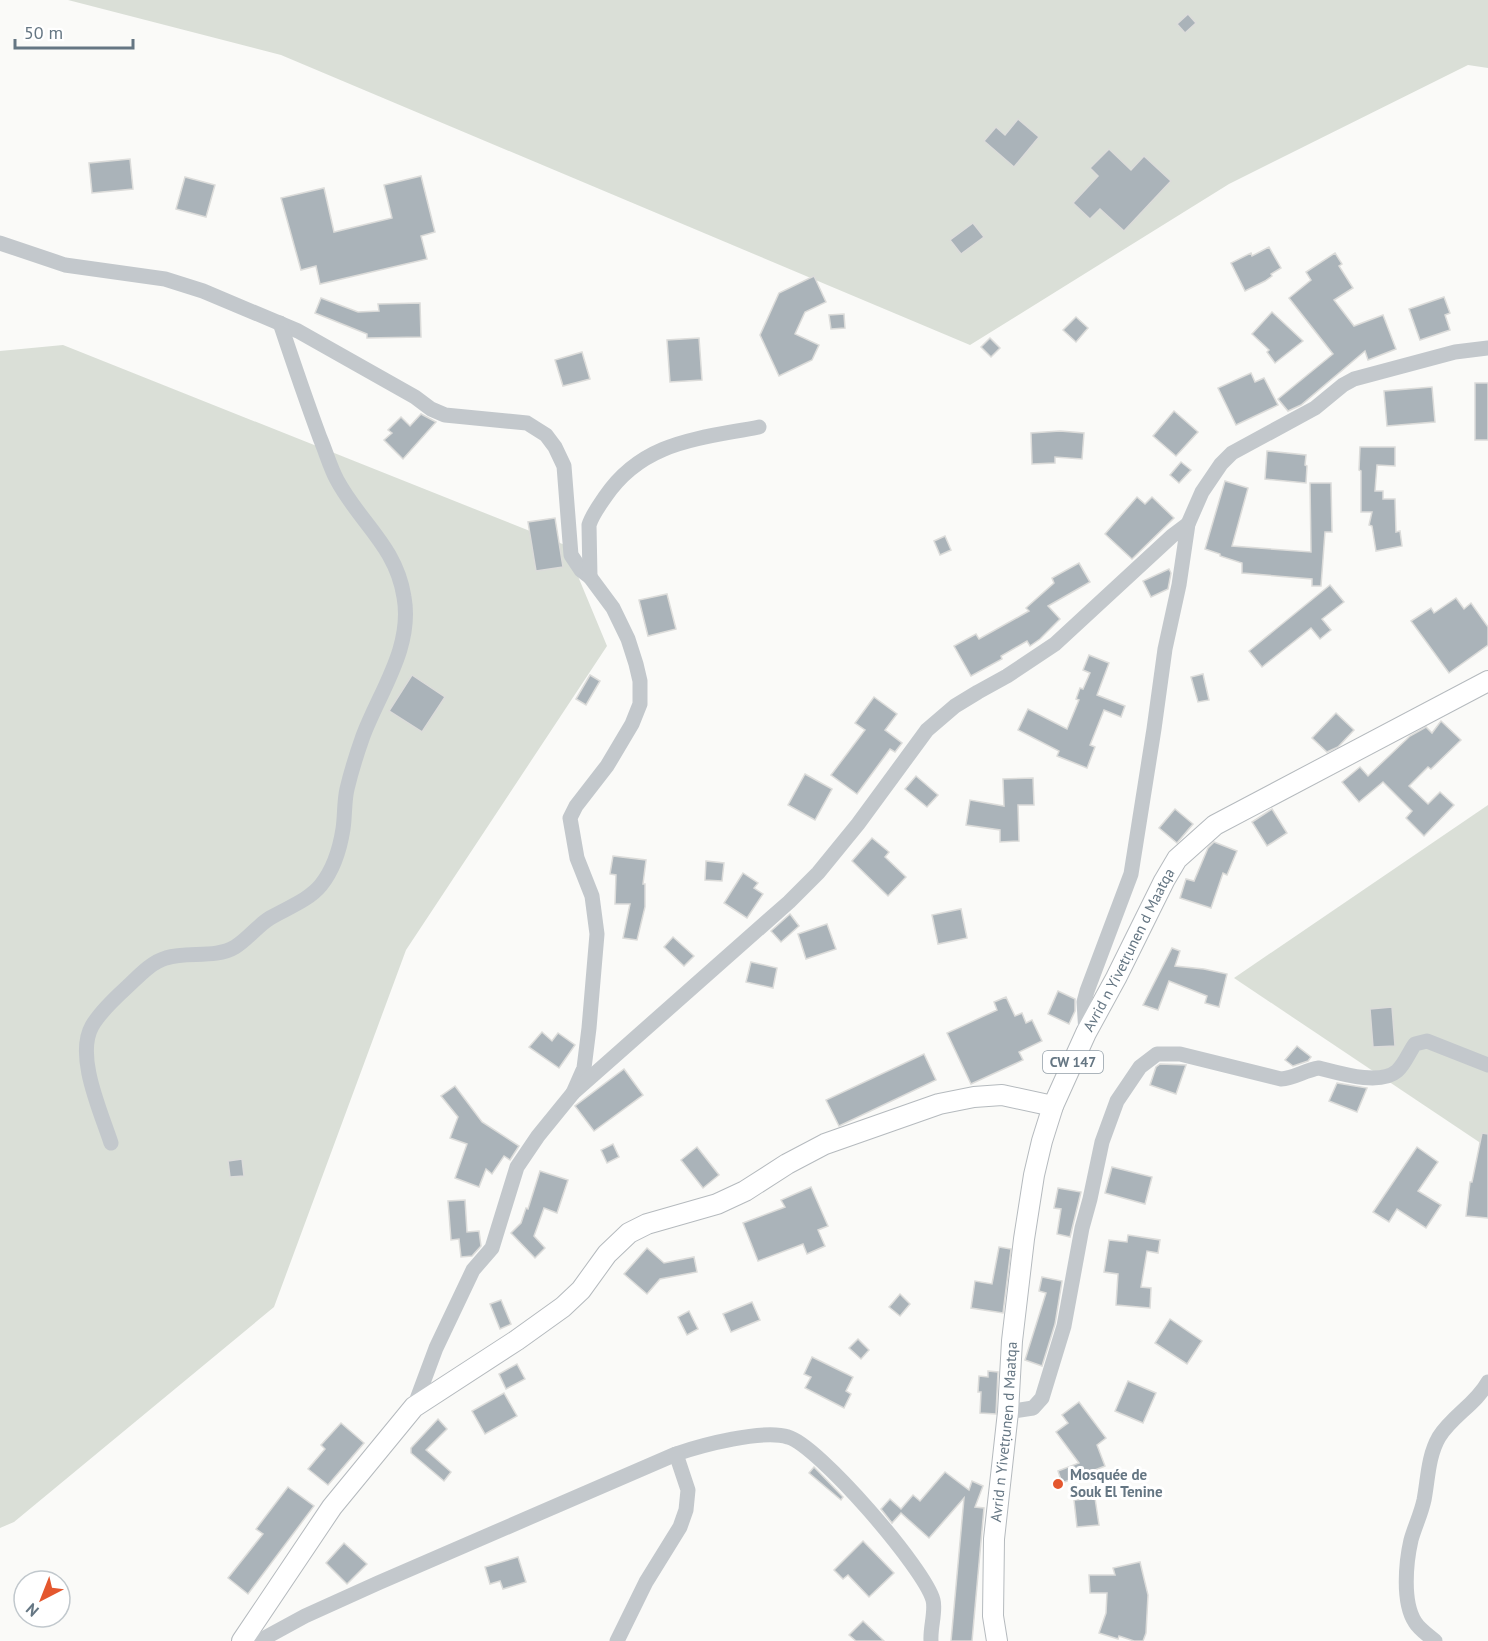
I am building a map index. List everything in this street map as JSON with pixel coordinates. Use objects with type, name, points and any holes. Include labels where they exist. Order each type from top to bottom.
[{"type":"main road","name":"Avrid n Yivetṛunen d Maatqa","points":[[997,1641],[993,1607],[994,1539],[1024,1239],[1034,1175],[1053,1106],[1086,1032],[1177,859],[1215,825],[1488,681]]},
{"type":"main road","points":[[242,1641],[332,1506],[414,1407],[563,1307],[581,1290],[608,1254],[629,1233],[647,1224],[717,1204],[745,1191],[787,1164],[825,1144],[939,1104],[974,1097],[1002,1095],[1053,1106]]},
{"type":"street","points":[[0,243],[65,265],[165,279],[203,291],[298,331],[415,397],[431,409],[445,415],[527,423],[546,435],[555,447],[564,466],[571,555],[580,570],[590,577],[613,608],[628,639],[636,664],[641,694],[640,705],[632,724],[607,766],[576,806],[570,818],[577,858],[592,896],[597,934],[584,1068],[573,1093]]},
{"type":"street","points":[[111,1143],[89,1074],[86,1048],[91,1027],[122,991],[162,959],[176,955],[221,953],[235,947],[267,920],[310,896],[320,887],[331,872],[338,850],[343,830],[347,790],[364,735],[404,639],[405,599],[397,568],[384,543],[358,513],[337,480],[307,403],[280,323]]},
{"type":"street","points":[[1086,1032],[1084,1002],[1087,991],[1131,874],[1165,648],[1179,585],[1188,524],[1202,492],[1221,464],[1232,453],[1315,408],[1343,385],[1455,352],[1488,348]]},
{"type":"street","points":[[590,577],[589,525],[591,519],[612,487],[631,468],[647,456],[678,443],[759,427]]},
{"type":"street","points":[[414,1407],[436,1348],[473,1270],[492,1248],[517,1167],[538,1136],[573,1093],[789,902],[818,873],[858,824],[927,730],[955,706],[1007,676],[1055,644],[1172,536],[1188,524]]},
{"type":"street","points":[[1008,1412],[1033,1408],[1042,1398],[1064,1326],[1082,1228],[1102,1142],[1117,1101],[1140,1067],[1150,1057],[1157,1054],[1180,1054],[1281,1079],[1291,1078],[1319,1068],[1376,1078],[1399,1070],[1415,1044],[1427,1041],[1488,1065]]},
{"type":"street","points":[[1435,1641],[1415,1623],[1409,1610],[1406,1590],[1411,1540],[1424,1500],[1429,1462],[1438,1438],[1470,1405],[1488,1382]]},
{"type":"street","points":[[259,1641],[305,1616],[378,1583],[676,1454],[708,1443],[772,1434],[790,1437],[804,1445],[850,1489],[915,1567],[933,1601],[931,1641]]},
{"type":"street","points":[[617,1641],[646,1582],[680,1527],[686,1510],[688,1490],[676,1454]]},
{"type":"shaded area","points":[[68,0],[1488,0],[1488,68],[1468,65],[1229,184],[970,345],[281,55]]},
{"type":"shaded area","points":[[63,345],[565,545],[607,646],[406,950],[274,1307],[14,1522],[0,1528],[0,351]]},
{"type":"shaded area","points":[[1488,805],[1488,1148],[1234,978]]},
{"type":"building","points":[[1188,14],[1196,23],[1185,33],[1177,24]]},
{"type":"building","points":[[1018,119],[1039,137],[1014,167],[984,141],[996,127],[1005,135]]},
{"type":"building","points":[[1109,149],[1131,170],[1144,156],[1171,181],[1124,231],[1100,209],[1090,219],[1073,203],[1098,176],[1090,168]]},
{"type":"building","points":[[130,159],[133,189],[92,193],[89,163]]},
{"type":"building","points":[[421,176],[435,232],[421,236],[427,259],[320,284],[316,266],[301,270],[281,198],[324,188],[334,232],[392,218],[384,185]]},
{"type":"building","points":[[185,177],[215,185],[206,217],[176,209]]},
{"type":"building","points":[[973,223],[984,237],[961,254],[950,240]]},
{"type":"building","points":[[1269,247],[1281,268],[1265,281],[1245,291],[1231,263]]},
{"type":"building","points":[[1335,253],[1342,264],[1339,266],[1353,288],[1334,300],[1354,326],[1383,315],[1396,349],[1368,360],[1365,351],[1301,405],[1288,411],[1278,399],[1333,354],[1289,298],[1311,280],[1306,272]]},
{"type":"building","points":[[814,276],[826,302],[805,312],[795,334],[819,345],[812,360],[779,376],[760,335],[779,293]]},
{"type":"building","points":[[1444,297],[1450,313],[1445,315],[1450,330],[1420,340],[1409,309]]},
{"type":"building","points":[[321,298],[358,312],[379,311],[378,304],[420,303],[421,337],[367,338],[367,334],[315,313]]},
{"type":"building","points":[[1272,312],[1303,341],[1275,363],[1267,352],[1269,350],[1252,334]]},
{"type":"building","points":[[844,314],[845,328],[831,329],[829,315]]},
{"type":"building","points":[[1076,317],[1088,328],[1076,342],[1063,330]]},
{"type":"building","points":[[699,338],[702,380],[670,382],[667,340]]},
{"type":"building","points":[[990,338],[1000,348],[991,357],[981,347]]},
{"type":"building","points":[[582,352],[590,379],[563,386],[555,360]]},
{"type":"building","points":[[1251,373],[1255,382],[1264,378],[1278,405],[1236,425],[1218,388]]},
{"type":"building","points":[[1475,383],[1488,383],[1488,440],[1475,440]]},
{"type":"building","points":[[1432,387],[1435,422],[1387,426],[1384,391]]},
{"type":"building","points":[[1174,411],[1198,432],[1176,456],[1153,436]]},
{"type":"building","points":[[421,414],[436,422],[403,459],[384,440],[392,433],[388,430],[401,417],[410,426]]},
{"type":"building","points":[[1060,431],[1084,433],[1082,459],[1055,457],[1055,463],[1032,464],[1031,433]]},
{"type":"building","points":[[1360,447],[1395,447],[1395,466],[1377,465],[1375,491],[1383,491],[1383,499],[1395,499],[1396,532],[1400,531],[1402,546],[1376,551],[1372,526],[1369,525],[1372,512],[1361,512]]},
{"type":"building","points":[[1267,451],[1306,455],[1306,483],[1265,479]]},
{"type":"building","points":[[1181,462],[1191,470],[1179,483],[1170,475]]},
{"type":"building","points":[[1225,481],[1248,488],[1232,546],[1311,552],[1310,483],[1331,483],[1332,532],[1325,532],[1321,586],[1312,586],[1312,579],[1242,573],[1242,563],[1205,549]]},
{"type":"building","points":[[1137,497],[1145,504],[1152,497],[1174,518],[1132,559],[1105,534]]},
{"type":"building","points":[[555,518],[563,567],[536,571],[528,522]]},
{"type":"building","points":[[945,536],[951,550],[940,555],[934,541]]},
{"type":"building","points":[[1079,563],[1090,582],[1048,606],[1060,619],[1030,646],[1027,641],[1001,656],[1002,659],[971,676],[954,646],[976,634],[979,639],[1029,611],[1026,608],[1054,583],[1052,578]]},
{"type":"building","points":[[1169,569],[1171,573],[1168,589],[1151,597],[1143,581]]},
{"type":"building","points":[[1330,585],[1344,602],[1322,619],[1331,630],[1320,639],[1311,628],[1262,667],[1249,651]]},
{"type":"building","points":[[667,594],[676,629],[648,636],[639,600]]},
{"type":"building","points":[[1456,598],[1464,609],[1471,603],[1488,627],[1488,645],[1449,673],[1411,621],[1431,608],[1434,613]]},
{"type":"building","points":[[1089,655],[1109,663],[1097,695],[1125,706],[1121,717],[1104,710],[1090,745],[1095,747],[1087,768],[1057,756],[1059,751],[1018,730],[1028,709],[1067,729],[1079,700],[1076,699],[1080,688],[1083,689],[1090,673],[1083,670]]},
{"type":"building","points":[[1203,674],[1209,700],[1198,702],[1191,677]]},
{"type":"building","points":[[412,675],[445,697],[422,732],[389,711]]},
{"type":"building","points":[[590,675],[600,681],[586,705],[576,699]]},
{"type":"building","points":[[874,697],[897,714],[885,730],[902,743],[895,752],[890,749],[857,794],[831,775],[865,730],[855,723]]},
{"type":"building","points":[[1336,713],[1354,730],[1338,747],[1327,752],[1312,738]]},
{"type":"building","points":[[1441,721],[1461,740],[1431,769],[1428,767],[1409,786],[1428,804],[1440,792],[1454,805],[1424,836],[1406,818],[1412,811],[1383,782],[1359,802],[1342,782],[1360,767],[1368,776],[1410,736],[1426,727],[1432,733]]},
{"type":"building","points":[[805,774],[832,789],[815,820],[788,805]]},
{"type":"building","points":[[916,776],[938,795],[927,807],[905,789]]},
{"type":"building","points":[[1033,778],[1034,805],[1018,805],[1019,841],[1000,842],[1000,830],[966,825],[970,800],[1004,806],[1003,779]]},
{"type":"building","points":[[1175,809],[1193,824],[1177,843],[1159,828]]},
{"type":"building","points":[[1272,809],[1287,833],[1267,846],[1252,822]]},
{"type":"building","points":[[872,838],[889,852],[885,857],[906,877],[888,896],[852,861]]},
{"type":"building","points":[[1214,842],[1237,851],[1227,875],[1223,873],[1211,908],[1180,898],[1186,879],[1194,881],[1208,848]]},
{"type":"building","points":[[613,856],[646,860],[643,884],[645,884],[645,907],[637,940],[623,938],[630,904],[615,904],[616,875],[610,874]]},
{"type":"building","points":[[706,861],[724,863],[722,881],[705,880]]},
{"type":"building","points":[[743,873],[758,883],[754,888],[763,894],[747,918],[724,903]]},
{"type":"building","points":[[961,909],[967,938],[938,944],[932,915]]},
{"type":"building","points":[[790,914],[799,926],[781,942],[771,931]]},
{"type":"building","points":[[827,924],[836,949],[806,959],[798,934]]},
{"type":"building","points":[[673,937],[694,956],[684,966],[664,947]]},
{"type":"building","points":[[1172,948],[1180,951],[1175,966],[1227,974],[1219,1007],[1205,1003],[1207,996],[1169,981],[1158,1010],[1143,1005]]},
{"type":"building","points":[[751,962],[777,968],[773,988],[746,982]]},
{"type":"building","points":[[1058,991],[1075,999],[1075,1011],[1069,1024],[1048,1014]]},
{"type":"building","points":[[1006,997],[1015,1016],[1022,1013],[1026,1023],[1032,1020],[1042,1041],[1019,1052],[1023,1060],[971,1084],[947,1033],[997,1010],[994,1002]]},
{"type":"building","points":[[1392,1007],[1395,1046],[1373,1047],[1370,1009]]},
{"type":"building","points":[[542,1032],[552,1041],[558,1033],[575,1045],[559,1068],[529,1047]]},
{"type":"building","points":[[1297,1046],[1311,1057],[1308,1061],[1293,1066],[1285,1060]]},
{"type":"building","points":[[924,1054],[936,1080],[839,1126],[826,1100]]},
{"type":"building","points":[[1160,1064],[1186,1065],[1176,1094],[1150,1085],[1156,1067]]},
{"type":"building","points":[[624,1069],[643,1095],[594,1131],[575,1106]]},
{"type":"building","points":[[1337,1083],[1367,1088],[1357,1112],[1329,1101]]},
{"type":"building","points":[[455,1086],[482,1122],[519,1146],[510,1160],[504,1156],[492,1174],[486,1169],[479,1187],[455,1178],[467,1144],[450,1138],[458,1117],[441,1096]]},
{"type":"building","points":[[1482,1133],[1488,1134],[1488,1218],[1466,1216],[1470,1182],[1472,1182]]},
{"type":"building","points":[[613,1144],[619,1157],[607,1163],[601,1150]]},
{"type":"building","points":[[697,1147],[719,1175],[703,1188],[681,1160]]},
{"type":"building","points":[[1417,1147],[1438,1162],[1418,1191],[1441,1205],[1426,1228],[1397,1209],[1389,1222],[1373,1212]]},
{"type":"building","points":[[242,1159],[244,1176],[230,1177],[228,1161]]},
{"type":"building","points":[[1112,1167],[1152,1177],[1145,1204],[1105,1193]]},
{"type":"building","points":[[540,1171],[568,1180],[557,1213],[544,1208],[534,1236],[545,1248],[535,1258],[511,1233],[521,1223],[526,1208],[528,1209]]},
{"type":"building","points":[[811,1187],[828,1226],[818,1230],[825,1246],[807,1254],[803,1244],[758,1261],[743,1223],[785,1207],[781,1200]]},
{"type":"building","points":[[1058,1188],[1081,1192],[1070,1237],[1057,1234],[1061,1209],[1054,1208]]},
{"type":"building","points":[[465,1200],[467,1232],[479,1231],[481,1246],[472,1256],[461,1257],[459,1239],[451,1240],[448,1201]]},
{"type":"building","points":[[1128,1235],[1160,1240],[1158,1253],[1147,1251],[1141,1287],[1151,1288],[1150,1308],[1116,1305],[1118,1274],[1104,1272],[1109,1240],[1127,1242]]},
{"type":"building","points":[[999,1247],[1011,1249],[1003,1313],[971,1308],[975,1281],[992,1284]]},
{"type":"building","points":[[647,1248],[664,1263],[694,1257],[697,1272],[660,1279],[647,1294],[624,1274]]},
{"type":"building","points":[[1042,1277],[1062,1281],[1055,1324],[1042,1366],[1025,1360],[1046,1293],[1039,1291]]},
{"type":"building","points":[[900,1294],[910,1304],[900,1316],[889,1307]]},
{"type":"building","points":[[501,1300],[511,1324],[500,1329],[490,1304]]},
{"type":"building","points":[[752,1302],[760,1320],[731,1332],[723,1314]]},
{"type":"building","points":[[689,1311],[698,1329],[687,1335],[678,1317]]},
{"type":"building","points":[[1170,1319],[1202,1341],[1187,1364],[1155,1343]]},
{"type":"building","points":[[858,1339],[869,1350],[861,1359],[849,1348]]},
{"type":"building","points":[[812,1357],[853,1377],[846,1391],[851,1394],[844,1408],[805,1388],[811,1377],[804,1374]]},
{"type":"building","points":[[517,1364],[525,1379],[506,1389],[499,1374]]},
{"type":"building","points":[[988,1371],[998,1372],[996,1414],[980,1413],[979,1376],[988,1377]]},
{"type":"building","points":[[1128,1381],[1156,1393],[1143,1423],[1115,1411]]},
{"type":"building","points":[[504,1393],[517,1416],[485,1434],[472,1411]]},
{"type":"building","points":[[1079,1402],[1106,1438],[1097,1445],[1105,1466],[1062,1483],[1058,1471],[1079,1463],[1056,1432],[1068,1423],[1062,1415]]},
{"type":"building","points":[[438,1419],[447,1429],[426,1450],[451,1472],[444,1481],[411,1453],[411,1448]]},
{"type":"building","points":[[341,1423],[364,1443],[328,1485],[308,1469],[325,1449],[321,1445]]},
{"type":"building","points":[[814,1467],[843,1497],[841,1500],[809,1473]]},
{"type":"building","points":[[945,1472],[969,1490],[972,1481],[983,1486],[975,1507],[984,1508],[972,1641],[951,1641],[964,1498],[929,1538],[901,1513],[892,1523],[881,1509],[890,1499],[901,1509],[913,1495],[920,1501]]},
{"type":"building","points":[[288,1487],[314,1506],[248,1594],[228,1578],[263,1534],[256,1529]]},
{"type":"building","points":[[1095,1498],[1099,1525],[1077,1527],[1074,1500]]},
{"type":"building","points":[[863,1541],[894,1573],[869,1597],[848,1575],[843,1579],[834,1570]]},
{"type":"building","points":[[344,1543],[367,1564],[347,1584],[326,1563]]},
{"type":"building","points":[[518,1557],[526,1582],[503,1589],[500,1581],[490,1584],[485,1567]]},
{"type":"building","points":[[1140,1562],[1148,1595],[1146,1633],[1143,1641],[1134,1641],[1119,1636],[1118,1639],[1099,1633],[1106,1613],[1107,1593],[1090,1593],[1089,1575],[1115,1575],[1113,1568]]},
{"type":"building","points":[[863,1621],[884,1641],[856,1641],[849,1635]]},
{"type":"place","name":"Mosquée de Souk El Tenine","points":[[1058,1484]]}]
